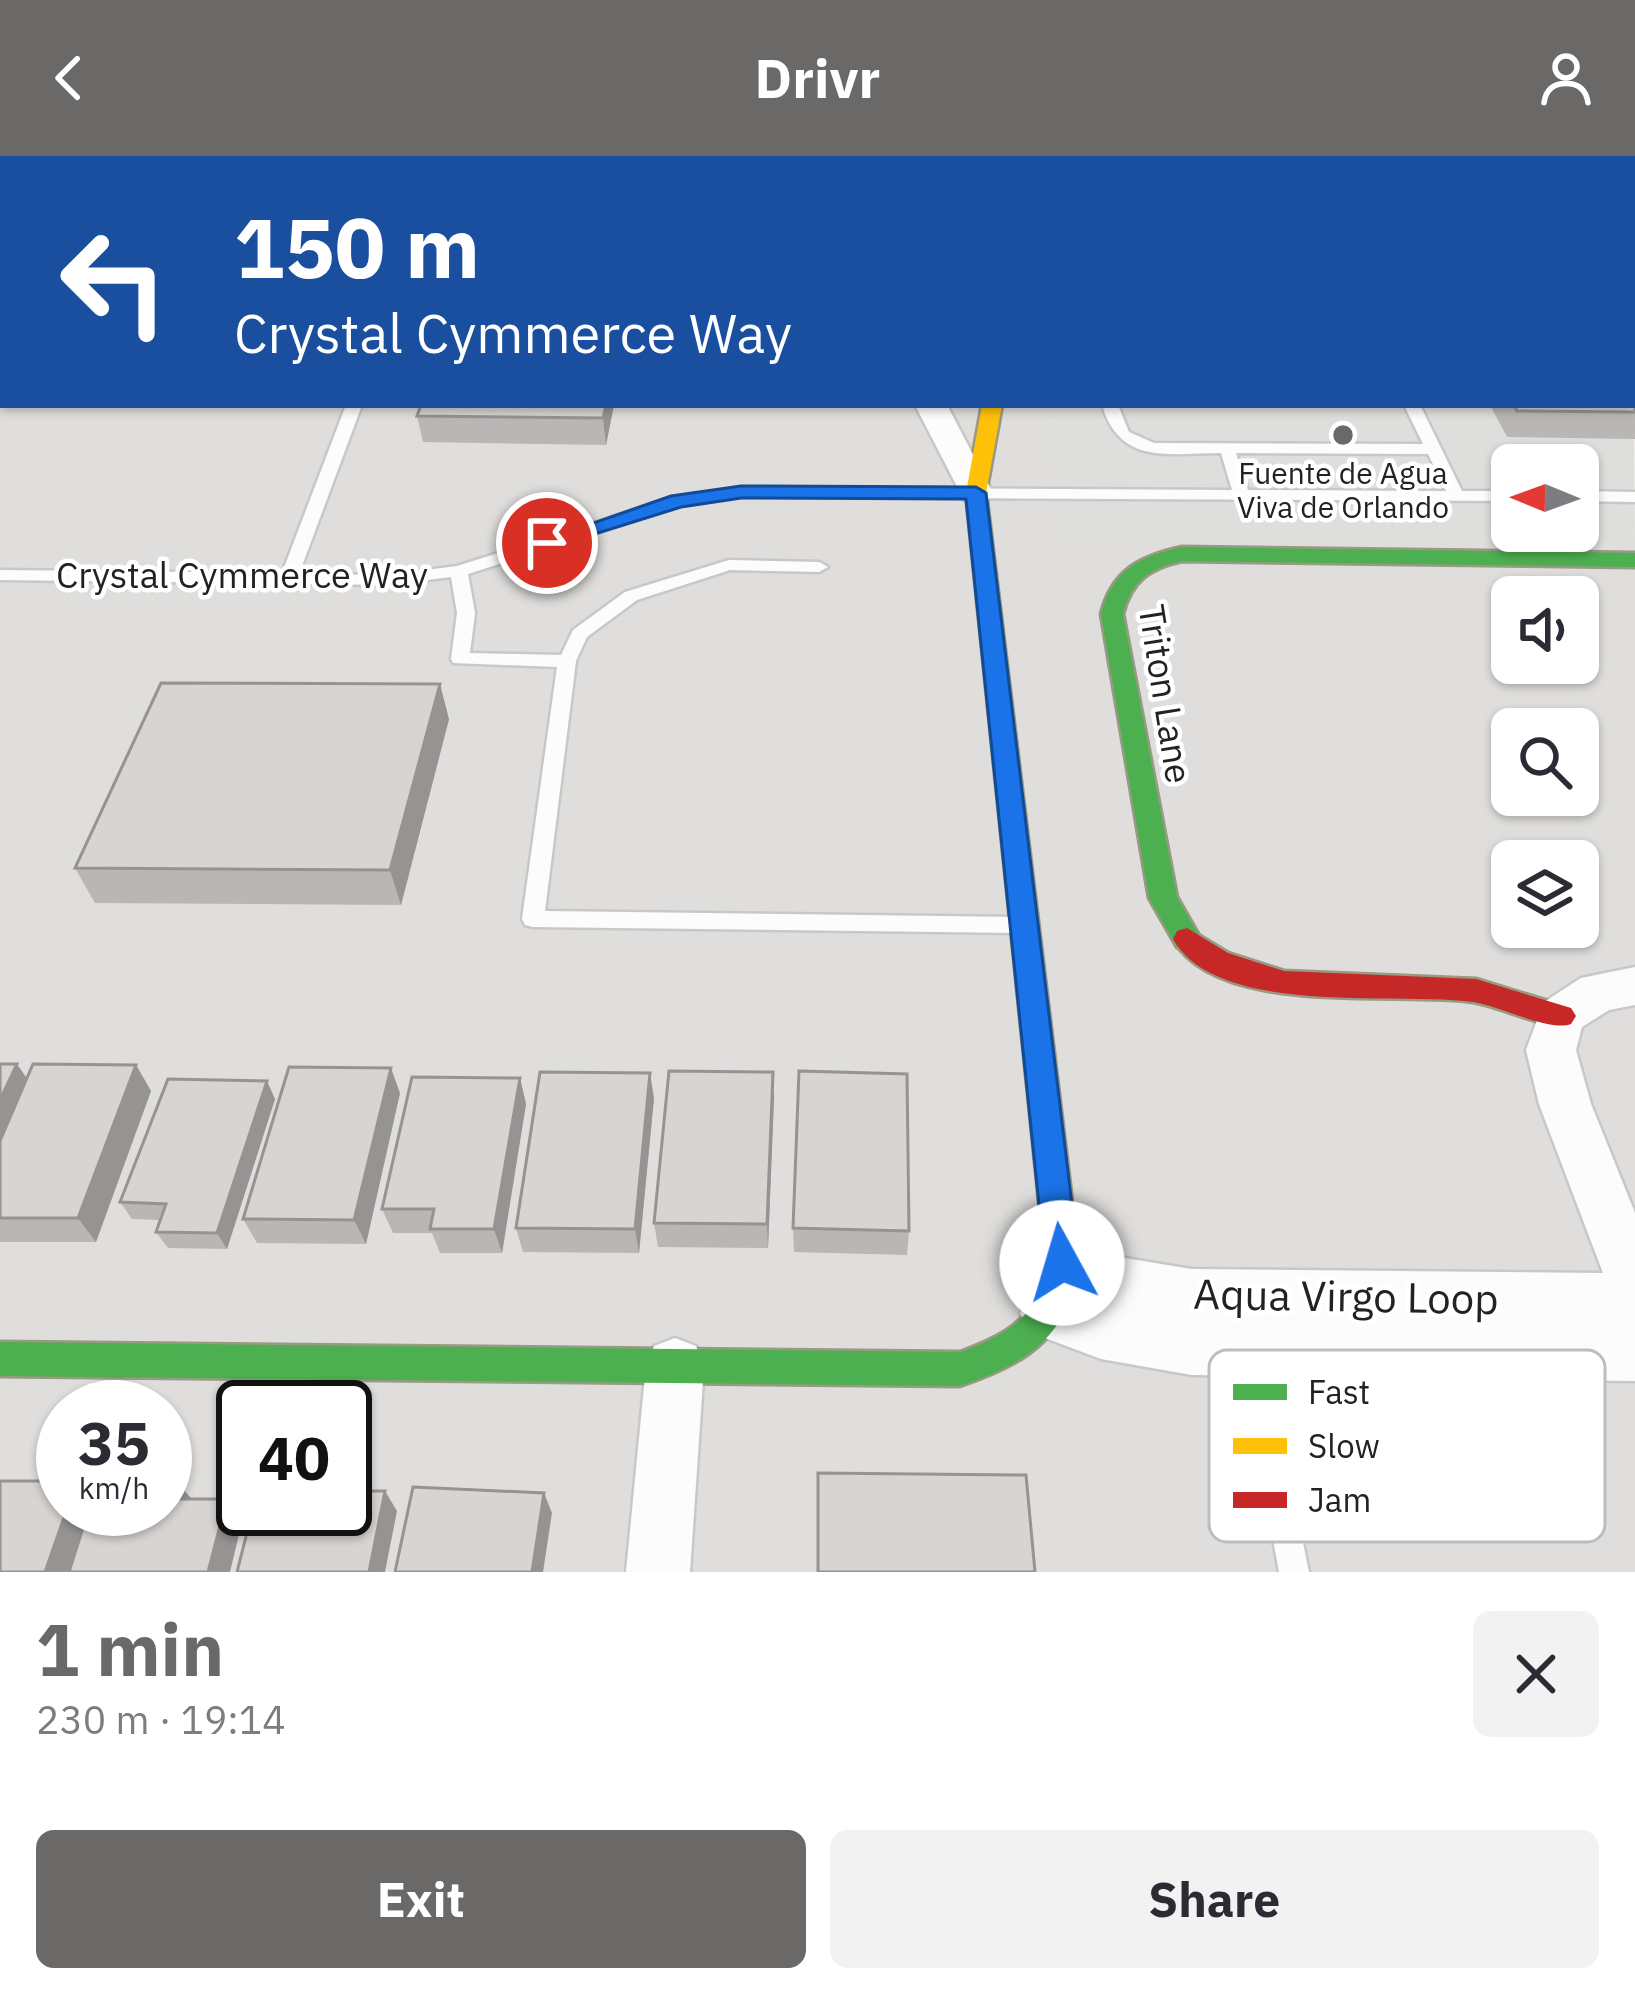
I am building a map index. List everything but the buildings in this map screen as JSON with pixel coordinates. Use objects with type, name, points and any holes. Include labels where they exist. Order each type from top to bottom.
[{"type":"street","points":[[934,408],[976,493]]},
{"type":"street","points":[[0,1359],[960,1370],[1018,1350],[1055,1288],[1025,925],[976,493],[991,408]]},
{"type":"street","name":"Triton Lane","points":[[1562,1016],[1465,989],[1289,984],[1244,978],[1203,958],[1173,927],[1163,898],[1112,614],[1114,591],[1130,571],[1154,559],[1182,554],[1635,560]]},
{"type":"street","points":[[1635,986],[1598,992],[1562,1016],[1551,1050],[1565,1105],[1635,1282]]},
{"type":"street","name":"Aqua Virgo Loop","points":[[1055,1288],[1101,1331],[1192,1347],[1312,1323],[1635,1300]]},
{"type":"street","name":"Aqua Virgo Loop","points":[[1312,1323],[1635,1352]]},
{"type":"street","points":[[658,1572],[675,1366]]},
{"type":"lane","points":[[289,578],[353,408]]},
{"type":"lane","points":[[1111,408],[1118,434],[1126,441],[1154,448],[1434,449]]},
{"type":"lane","points":[[1414,408],[1456,496]]},
{"type":"lane","points":[[1227,448],[1241,494]]},
{"type":"lane","name":"Crystal Cymmerce Way","points":[[0,575],[388,580],[459,571],[678,501],[741,492],[1491,496]]},
{"type":"lane","points":[[1599,496],[1635,496]]},
{"type":"lane","points":[[818,567],[729,565],[631,596],[580,634],[567,661],[533,919],[1025,925]]},
{"type":"lane","points":[[459,571],[466,613],[460,659],[567,661]]},
{"type":"lane","points":[[1288,1542],[1294,1572]]},
{"type":"shaded area","points":[[0,408],[1046,408],[1068,538],[1491,539],[1491,552],[1599,552],[1599,540],[1635,540],[1635,1572],[0,1572]]},
{"type":"shaded area","name":"Fuente de Agua Viva de Orlando","points":[[1046,408],[1634,408],[1635,540],[1599,540],[1599,444],[1491,444],[1491,539],[1067,538]]},
{"type":"traffic: fast","points":[[1187,939],[1163,898],[1112,614],[1121,589],[1135,572],[1182,554],[1635,560]]},
{"type":"traffic: fast","points":[[0,1359],[960,1369],[1001,1353],[1031,1332],[1052,1302],[1062,1259]]},
{"type":"traffic: slow","points":[[991,408],[976,493],[1062,1259]]},
{"type":"traffic: jam","points":[[1187,939],[1218,961],[1284,983],[1463,989],[1561,1016]]},
{"type":"place","name":"Fuente de Agua Viva de Orlando","points":[[1343,435]]},
{"type":"route","points":[[547,543],[678,501],[741,492],[976,493],[1062,1263]]}]
